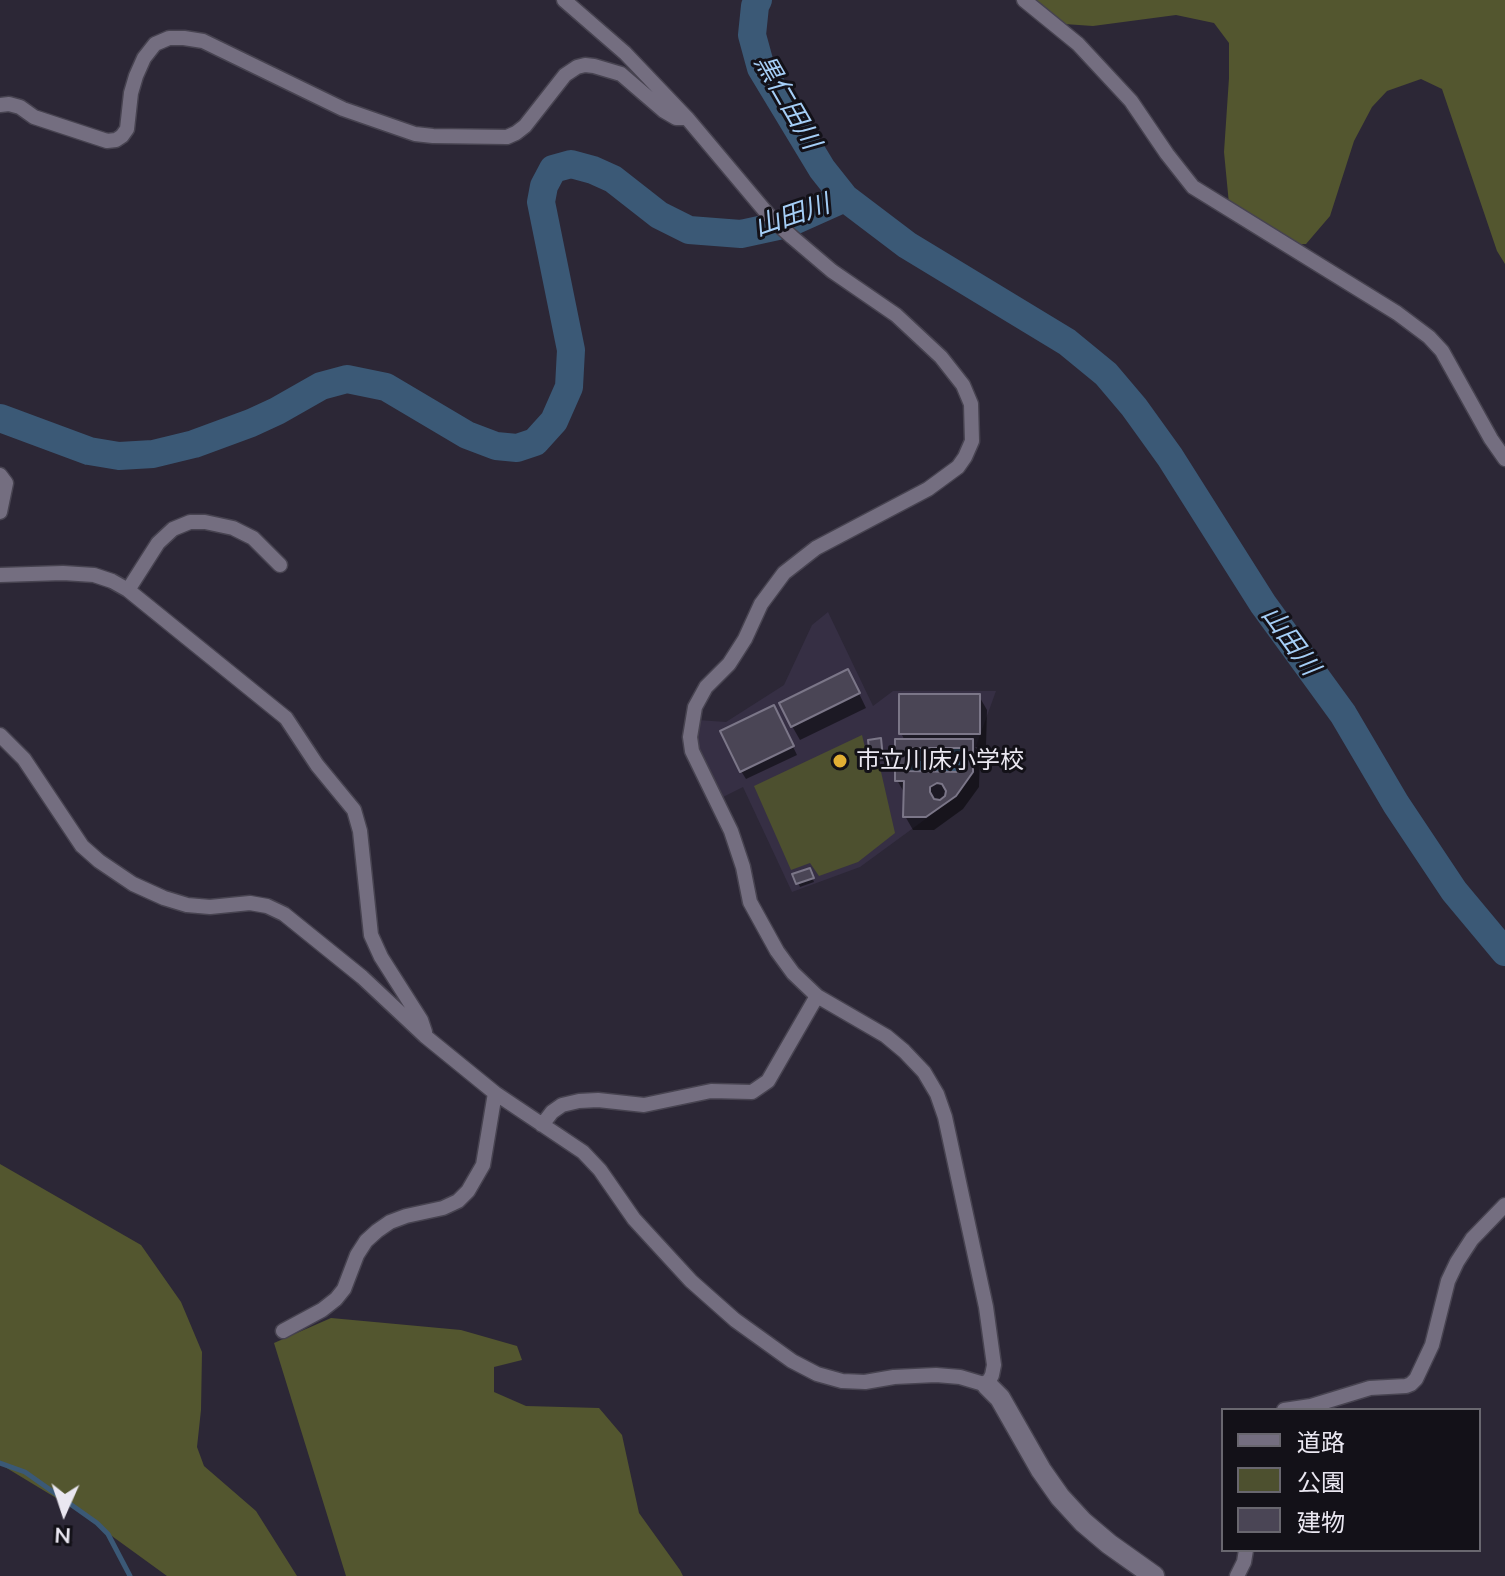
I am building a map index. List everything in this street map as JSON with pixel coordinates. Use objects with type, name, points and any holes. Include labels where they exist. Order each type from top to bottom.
[{"type":"street","points":[[564,0],[625,53],[687,118],[771,218],[832,271],[896,315],[941,357],[963,385],[971,404],[972,441],[958,467],[928,489],[816,548],[784,573],[761,604],[729,664],[706,687],[695,707],[691,723],[692,751],[731,831],[750,902],[777,951],[793,973],[817,996],[895,1043],[924,1072],[937,1094],[945,1117],[986,1307],[994,1365],[987,1385]]},
{"type":"street","points":[[1024,0],[1078,44],[1131,101],[1193,187],[1397,313],[1429,337],[1442,351],[1505,459]]},
{"type":"street","points":[[0,105],[20,107],[34,117],[107,141],[116,140],[127,129],[131,93],[144,58],[155,44],[169,38],[184,38],[203,41],[343,109],[415,134],[507,137],[525,126],[565,75],[585,65],[621,74],[664,111],[676,118],[687,118]]},
{"type":"street","points":[[0,475],[6,483],[0,512]]},
{"type":"street","points":[[128,590],[158,543],[173,529],[190,522],[233,528],[253,538],[280,565]]},
{"type":"street","points":[[0,575],[63,573],[94,575],[112,581],[128,590],[286,718],[317,765],[354,810],[360,831],[371,935],[381,957],[421,1020],[425,1036]]},
{"type":"street","points":[[0,735],[24,759],[82,846],[99,861],[133,884],[187,905],[210,907],[250,903],[284,914],[362,977],[425,1036],[495,1093],[583,1152],[600,1170],[634,1219],[691,1281],[735,1320],[792,1361],[817,1374],[842,1381],[865,1382],[936,1375],[960,1377],[987,1385],[1000,1398],[1060,1497],[1100,1537],[1154,1576]]},
{"type":"street","points":[[542,1125],[562,1105],[579,1101],[644,1105],[711,1091],[752,1092],[768,1081],[817,996]]},
{"type":"street","points":[[283,1331],[336,1299],[344,1289],[357,1255],[377,1231],[406,1216],[443,1208],[458,1201],[468,1191],[483,1165],[495,1093]]},
{"type":"street","points":[[1298,1408],[1370,1388],[1411,1384],[1432,1345],[1448,1281],[1457,1262],[1472,1239],[1505,1205]]},
{"type":"street","points":[[1237,1576],[1246,1552]]},
{"type":"shaded area","name":"市立川床小学校","points":[[828,612],[873,706],[893,691],[996,691],[975,749],[974,773],[957,796],[860,867],[792,892],[743,787],[721,798],[698,746],[698,720],[726,722],[784,685],[812,625]]},
{"type":"green space","points":[[1031,0],[1505,0],[1505,264],[1497,251],[1442,89],[1421,79],[1387,91],[1372,107],[1354,141],[1330,216],[1306,244],[1276,245],[1247,230],[1229,204],[1224,152],[1229,43],[1214,23],[1176,15],[1093,26],[1050,23]]},
{"type":"green space","points":[[862,735],[869,764],[879,763],[895,833],[858,862],[819,876],[810,863],[791,870],[754,786]]},
{"type":"green space","points":[[0,1164],[141,1245],[181,1302],[202,1352],[197,1447],[204,1466],[256,1511],[297,1576],[167,1576],[76,1510],[0,1464]]},
{"type":"green space","points":[[331,1318],[461,1330],[517,1346],[522,1360],[494,1367],[494,1392],[526,1406],[599,1408],[622,1435],[639,1513],[683,1576],[346,1576],[274,1343]]},
{"type":"water","points":[[907,748],[962,748],[962,772],[906,771]]},
{"type":"building","points":[[848,669],[860,693],[791,727],[779,703]]},
{"type":"building","points":[[899,694],[980,694],[980,734],[899,734]]},
{"type":"building","points":[[774,705],[794,746],[740,772],[720,731]]},
{"type":"building","points":[[881,738],[883,758],[870,759],[868,740]]},
{"type":"building","points":[[895,739],[973,739],[973,772],[956,796],[926,817],[903,817],[904,781],[895,781]],"holes":[[[907,748],[962,748],[962,772],[906,771]],[[942,784],[946,791],[940,800],[934,799],[930,792],[930,787]]]},
{"type":"building","points":[[810,868],[814,878],[796,884],[792,874]]},
{"type":"waterway","name":"山田川","points":[[758,0],[752,35],[761,68],[822,169],[845,198],[907,245],[1067,342],[1106,374],[1170,457],[1263,604],[1343,714],[1396,804],[1454,891],[1505,952]]},
{"type":"waterway","name":"山田川","points":[[0,418],[89,451],[119,456],[153,454],[194,444],[251,423],[321,386],[347,379],[386,387],[467,435],[496,446],[517,448],[535,442],[554,421],[569,387],[571,350],[541,202],[544,186],[553,169],[571,164],[593,170],[613,179],[659,215],[689,230],[741,234],[787,224],[845,198]]},
{"type":"waterway","points":[[0,1463],[25,1472],[97,1523],[108,1534],[130,1576]]},
{"type":"place","name":"市立川床小学校","points":[[840,761]]},
{"type":"water label","name":"黒仁田川","points":[[787,102]]}]
